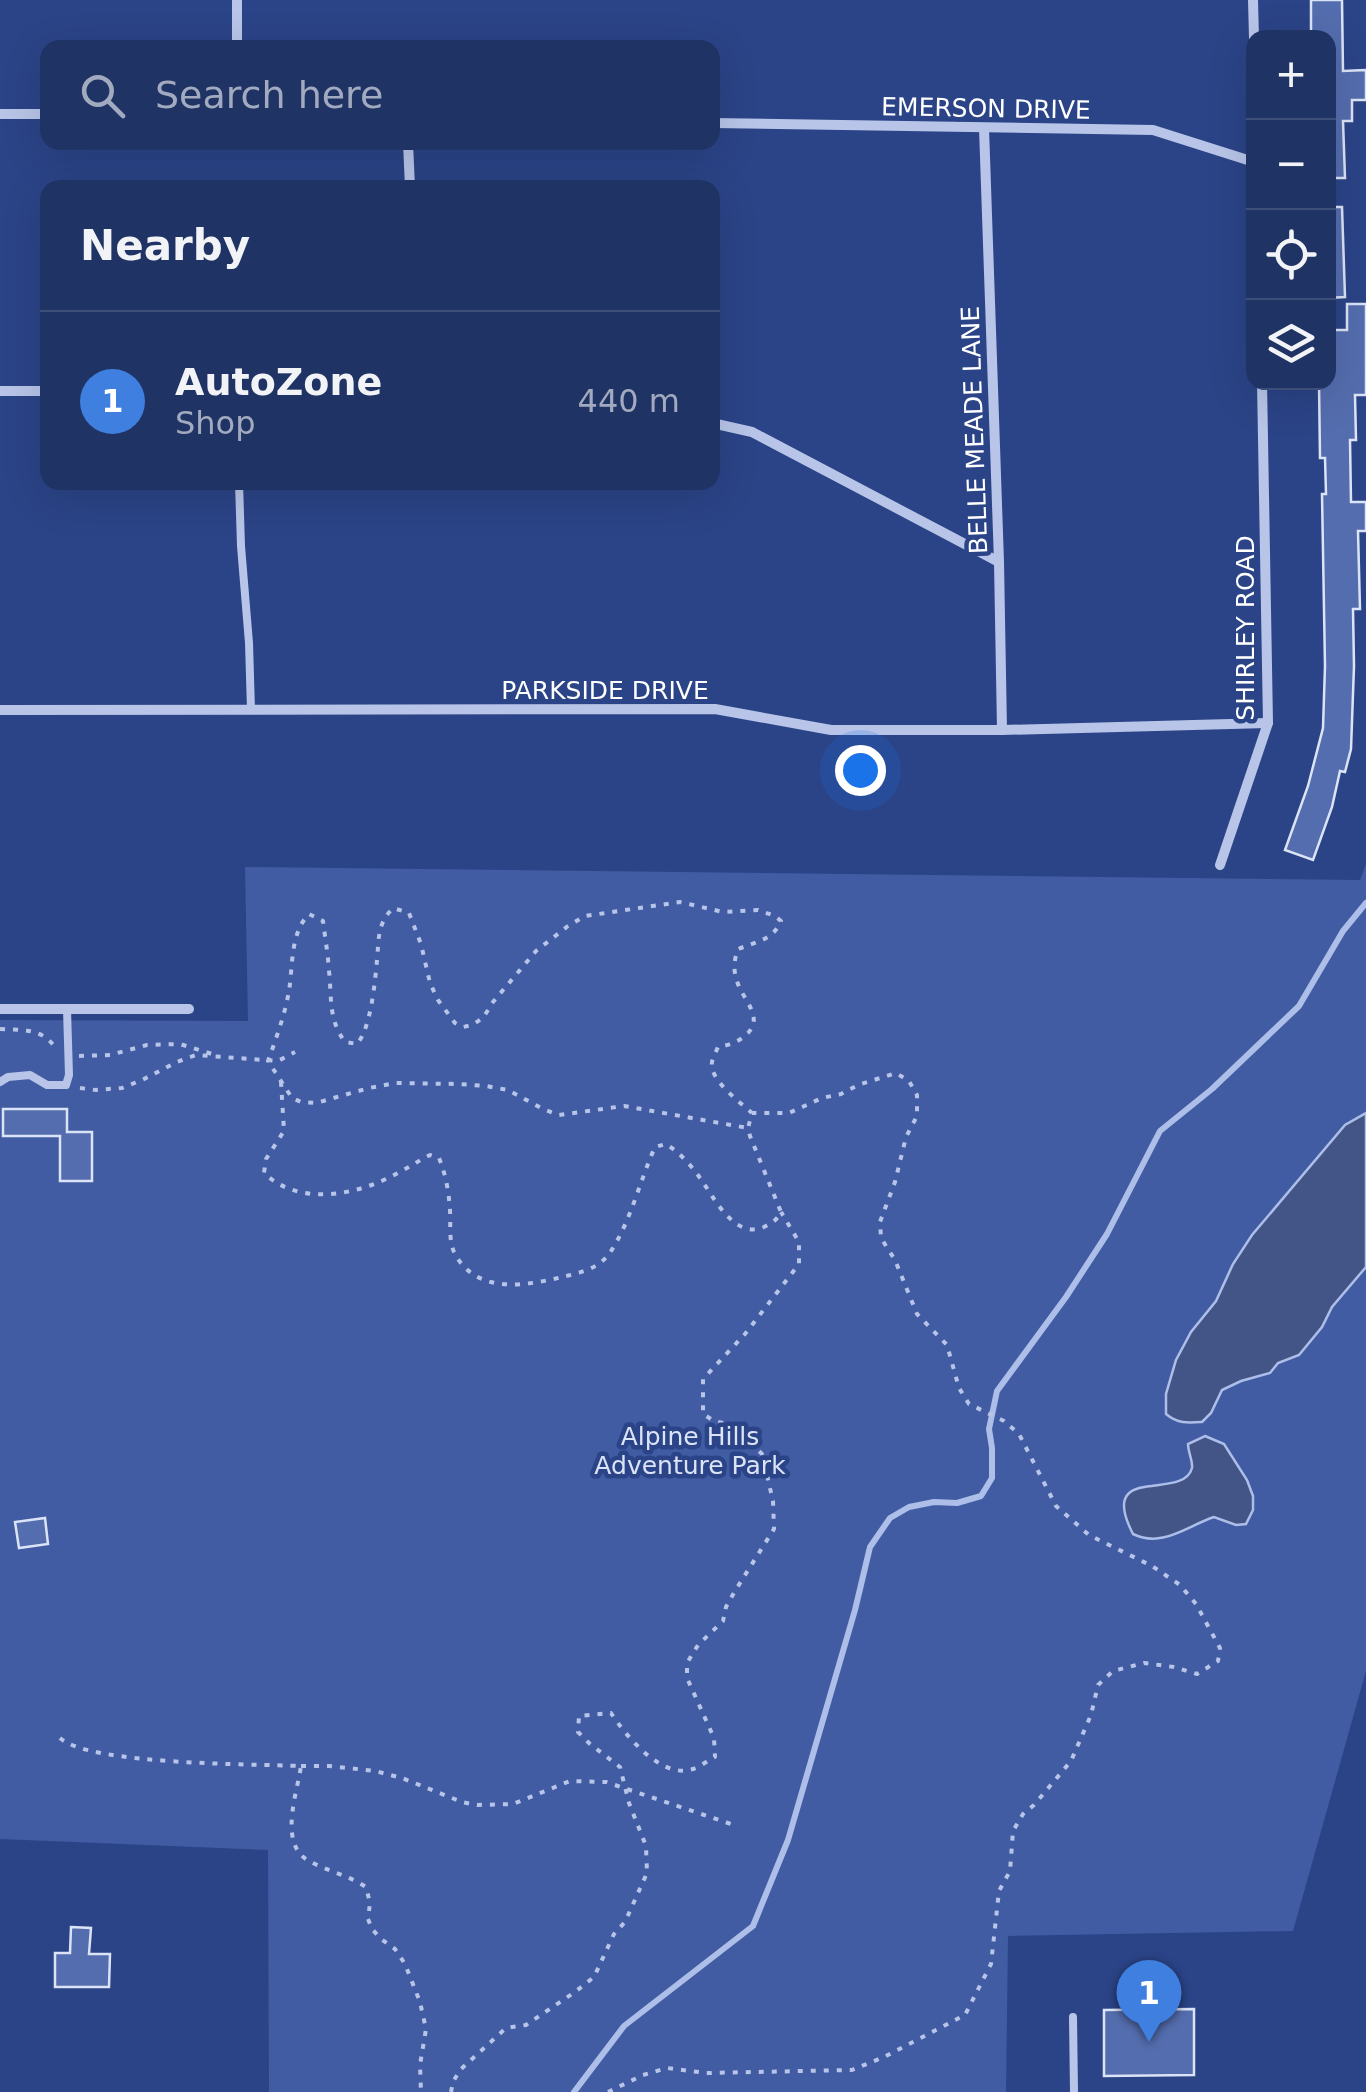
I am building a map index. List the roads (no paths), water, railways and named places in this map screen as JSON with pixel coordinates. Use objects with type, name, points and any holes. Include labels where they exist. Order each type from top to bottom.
[{"type":"street","points":[[237,40],[238,0]]},
{"type":"street","points":[[1253,0],[1254,30]]},
{"type":"street","points":[[0,114],[40,114]]},
{"type":"street","name":"EMERSON DRIVE","points":[[720,122],[1153,130],[1246,159]]},
{"type":"street","name":"BELLE MEADE LANE","points":[[984,128],[1002,730]]},
{"type":"street","points":[[408,150],[410,180]]},
{"type":"street","name":"SHIRLEY ROAD","points":[[1220,865],[1268,722],[1262,390]]},
{"type":"street","points":[[0,391],[40,391]]},
{"type":"street","points":[[720,425],[752,432],[999,562]]},
{"type":"street","name":"PARKSIDE DRIVE","points":[[0,710],[715,709],[832,730],[1002,730],[1268,722]]},
{"type":"street","points":[[0,1008],[188,1009]]},
{"type":"lane","points":[[238,490],[250,710]]},
{"type":"lane","points":[[0,1082],[8,1076],[30,1074],[47,1085],[66,1085],[67,1009]]},
{"type":"lane","points":[[1073,2017],[1074,2092]]},
{"type":"waterway","points":[[574,2092],[624,2026],[753,1926],[788,1840],[870,1547],[890,1518],[909,1507],[957,1503],[981,1496],[992,1478],[989,1429],[997,1391],[1107,1234],[1160,1131],[1212,1089],[1299,1006],[1343,931],[1366,903]]},
{"type":"place","name":"AutoZone","points":[[1149,2042]]},
{"type":"park label","name":"Alpine Hills Adventure Park","points":[[690,1450]]}]
